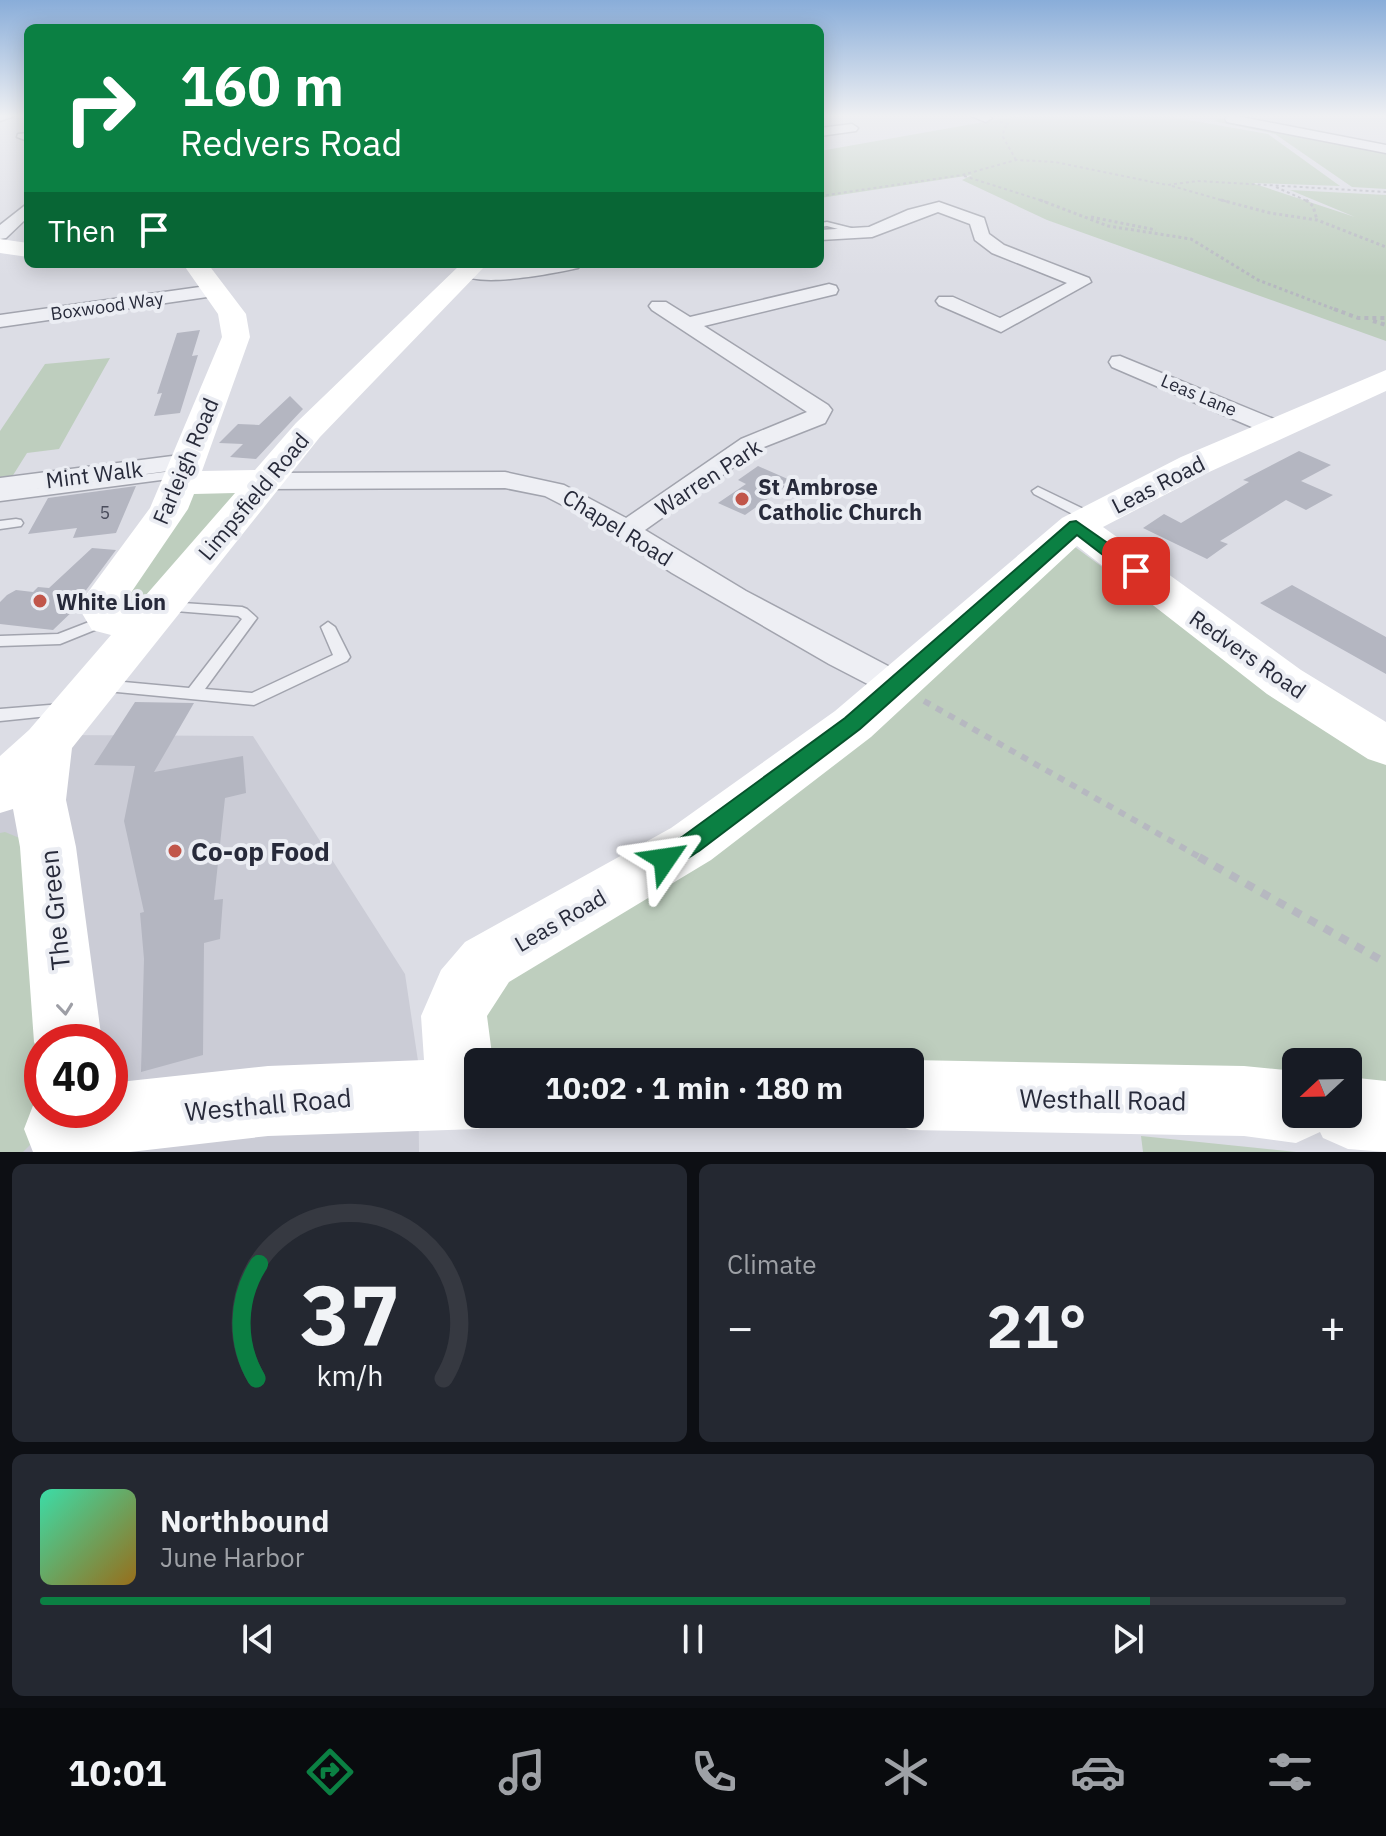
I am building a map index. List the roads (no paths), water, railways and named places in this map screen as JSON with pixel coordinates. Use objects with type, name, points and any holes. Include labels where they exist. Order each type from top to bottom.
[{"type":"street","points":[[824,235],[872,232],[914,213],[939,207],[978,221],[981,236],[998,249],[1082,282],[1001,326],[946,301]]},
{"type":"street","points":[[0,234],[24,212]]},
{"type":"street","points":[[0,246],[24,249]]},
{"type":"street","points":[[472,269],[525,273],[551,268]]},
{"type":"street","name":"Limpsfield Road","points":[[10,800],[39,786],[72,713],[136,618],[308,430],[472,269]]},
{"type":"street","name":"Boxwood Way","points":[[0,321],[204,277]]},
{"type":"street","name":"Farleigh Road","points":[[136,618],[102,610],[102,603],[158,527],[184,473],[236,337],[235,320],[204,277]]},
{"type":"street","points":[[688,324],[829,290]]},
{"type":"street","name":"Warren Park","points":[[626,531],[750,444],[817,418],[820,410],[659,306]]},
{"type":"street","name":"Leas Lane","points":[[1120,362],[1277,429]]},
{"type":"street","name":"Leas Road","points":[[464,1065],[454,1016],[464,991],[487,962],[691,844],[853,724],[1083,522],[1194,465],[1386,379]]},
{"type":"street","points":[[184,473],[263,481]]},
{"type":"street","name":"Mint Walk","points":[[0,486],[184,473]]},
{"type":"street","name":"Chapel Road","points":[[263,481],[534,482],[580,500],[789,629],[895,684]]},
{"type":"street","name":"Redvers Road","points":[[1083,522],[1284,682],[1386,746]]},
{"type":"street","name":"The Green","points":[[10,800],[48,847],[66,1024]]},
{"type":"street","name":"Westhall Road","points":[[57,1130],[130,1116],[323,1097],[464,1094]]},
{"type":"street","name":"Westhall Road","points":[[924,1095],[1244,1101],[1282,1105]]},
{"type":"street","points":[[1362,1114],[1386,1117]]},
{"type":"lane","points":[[824,224],[860,233]]},
{"type":"lane","points":[[0,497],[184,473]]},
{"type":"lane","points":[[1038,491],[1083,522]]},
{"type":"lane","points":[[0,525],[16,523]]},
{"type":"lane","points":[[0,641],[60,639],[136,618],[242,612],[250,618],[193,694]]},
{"type":"lane","points":[[0,715],[72,713],[193,694],[254,699],[342,657],[328,627]]},
{"type":"place","name":"St Ambrose Catholic Church","points":[[742,499]]},
{"type":"place","name":"White Lion","points":[[40,601]]},
{"type":"place","name":"Co-op Food","points":[[175,851]]}]
